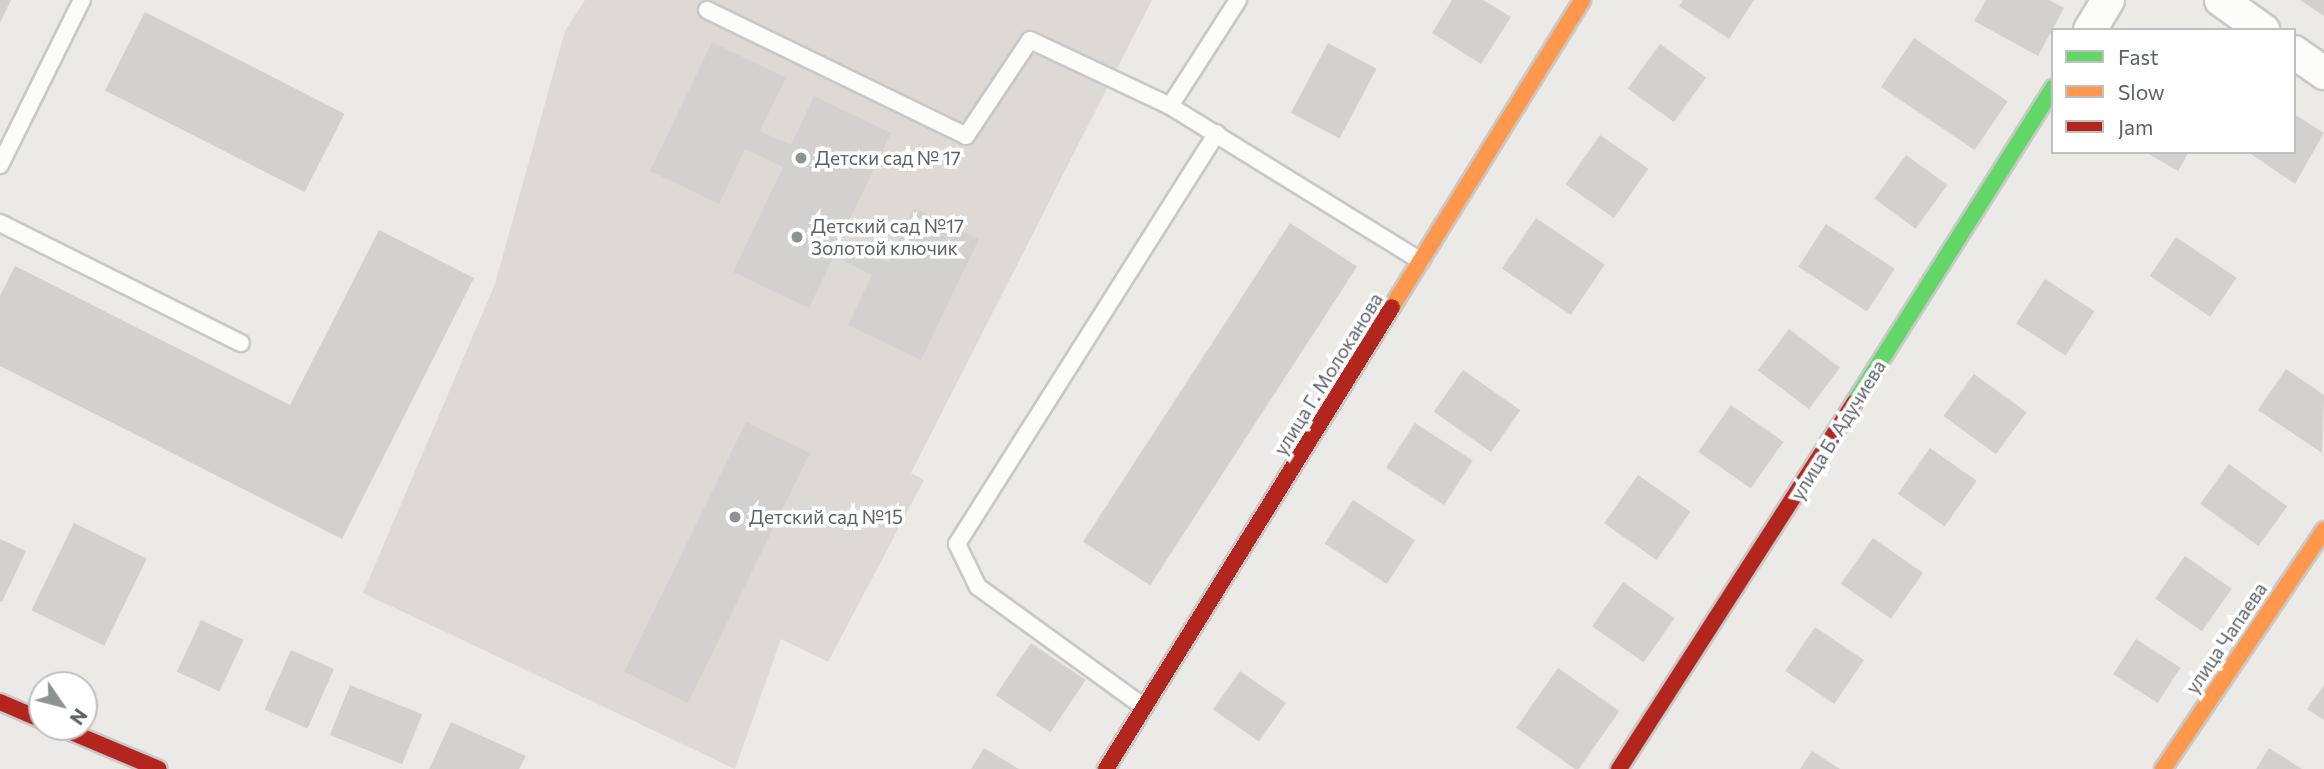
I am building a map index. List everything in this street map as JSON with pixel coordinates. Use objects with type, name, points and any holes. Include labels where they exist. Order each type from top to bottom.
[{"type":"street","name":"улица Г. Молоканова","points":[[1106,769],[1423,262],[1582,0]]},
{"type":"street","points":[[2091,28],[2108,0]]},
{"type":"street","points":[[2221,0],[2260,28]]},
{"type":"street","points":[[2296,53],[2324,73]]},
{"type":"street","name":"улица Б. Адучиева","points":[[1619,769],[1676,685],[2051,91]]},
{"type":"street","name":"улица Чапаева","points":[[2163,769],[2324,530]]},
{"type":"street","points":[[0,702],[28,714]]},
{"type":"street","points":[[92,741],[159,769]]},
{"type":"lane","points":[[0,165],[82,0]]},
{"type":"lane","points":[[1170,106],[1238,0]]},
{"type":"lane","points":[[707,10],[966,136],[1030,40],[1170,106],[1423,262]]},
{"type":"lane","points":[[1144,707],[978,587],[957,544],[1217,133]]},
{"type":"lane","points":[[0,223],[241,343]]},
{"type":"shaded area","points":[[585,0],[1152,0],[911,473],[924,480],[828,662],[781,639],[735,769],[363,593],[495,284],[565,31]]},
{"type":"building","points":[[0,0],[11,0],[0,23]]},
{"type":"building","points":[[1452,0],[1483,0],[1511,17],[1481,64],[1432,33]]},
{"type":"building","points":[[1683,0],[1754,0],[1729,39],[1679,6]]},
{"type":"building","points":[[1986,0],[2049,0],[2064,8],[2038,56],[1974,21]]},
{"type":"building","points":[[2300,0],[2324,0],[2324,16]]},
{"type":"building","points":[[145,12],[345,114],[305,192],[105,90]]},
{"type":"building","points":[[1914,38],[2008,101],[1975,150],[1881,87]]},
{"type":"building","name":"Детский сад №17 Золотой ключик","points":[[712,42],[786,78],[760,131],[791,145],[814,96],[891,133],[840,240],[888,262],[914,208],[979,239],[921,360],[848,325],[872,275],[834,256],[809,308],[733,272],[783,167],[745,149],[719,204],[650,171]]},
{"type":"building","points":[[1328,43],[1377,69],[1339,139],[1291,113]]},
{"type":"building","points":[[1660,44],[1706,78],[1674,122],[1628,88]]},
{"type":"building","points":[[2296,115],[2324,133],[2295,184],[2251,154],[2296,154]]},
{"type":"building","points":[[1600,135],[1648,169],[1614,218],[1566,184]]},
{"type":"building","points":[[2148,154],[2188,154],[2178,171]]},
{"type":"building","points":[[1906,155],[1947,185],[1916,229],[1874,199]]},
{"type":"building","points":[[1536,218],[1605,264],[1571,315],[1502,269]]},
{"type":"building","points":[[1290,223],[1357,267],[1150,585],[1083,542]]},
{"type":"building","points":[[1826,224],[1895,269],[1867,311],[1798,267]]},
{"type":"building","points":[[379,230],[474,278],[342,539],[0,366],[0,296],[15,266],[290,405]]},
{"type":"building","points":[[2176,237],[2237,278],[2210,317],[2150,276]]},
{"type":"building","points":[[2045,279],[2094,311],[2066,356],[2016,323]]},
{"type":"building","points":[[1789,329],[1840,368],[1809,409],[1758,371]]},
{"type":"building","points":[[2286,369],[2324,395],[2322,453],[2258,410]]},
{"type":"building","points":[[1463,370],[1520,410],[1491,452],[1434,412]]},
{"type":"building","points":[[1974,374],[2027,412],[1996,454],[1943,416]]},
{"type":"building","points":[[1731,405],[1783,442],[1751,488],[1698,452]]},
{"type":"building","name":"Детский сад №15","points":[[746,422],[810,453],[688,703],[624,672]]},
{"type":"building","points":[[1415,423],[1473,461],[1444,505],[1386,467]]},
{"type":"building","points":[[1930,448],[1977,481],[1945,527],[1898,494]]},
{"type":"building","points":[[2229,464],[2287,506],[2258,546],[2200,504]]},
{"type":"building","points":[[1638,475],[1690,512],[1657,560],[1604,523]]},
{"type":"building","points":[[1353,500],[1415,540],[1387,584],[1325,544]]},
{"type":"building","points":[[74,523],[147,559],[104,646],[31,610]]},
{"type":"building","points":[[1873,538],[1923,573],[1891,619],[1841,584]]},
{"type":"building","points":[[0,539],[26,551],[2,602],[0,601]]},
{"type":"building","points":[[2185,556],[2232,589],[2202,631],[2155,599]]},
{"type":"building","points":[[1623,582],[1675,618],[1644,662],[1592,626]]},
{"type":"building","points":[[201,620],[244,640],[220,692],[177,672]]},
{"type":"building","points":[[1815,627],[1864,660],[1834,704],[1785,671]]},
{"type":"building","points":[[2136,639],[2180,668],[2158,703],[2113,674]]},
{"type":"building","points":[[1031,643],[1086,680],[1050,732],[996,695]]},
{"type":"building","points":[[291,650],[334,669],[307,728],[265,709]]},
{"type":"building","points":[[1558,668],[1619,711],[1579,769],[1575,769],[1516,728]]},
{"type":"building","points":[[1240,671],[1286,703],[1259,742],[1213,710]]},
{"type":"building","points":[[350,685],[422,714],[402,764],[330,735]]},
{"type":"building","points":[[2324,685],[2324,720],[2307,709]]},
{"type":"building","points":[[451,722],[526,756],[519,769],[429,769]]},
{"type":"building","points":[[984,748],[1019,769],[971,769]]},
{"type":"building","points":[[2269,748],[2302,769],[2256,769]]},
{"type":"building","points":[[1812,751],[1840,769],[1800,769]]},
{"type":"traffic: fast","points":[[1854,403],[2051,91]]},
{"type":"traffic: slow","points":[[1392,307],[1582,0]]},
{"type":"traffic: slow","points":[[2163,769],[2324,530]]},
{"type":"traffic: jam","points":[[1106,769],[1392,307]]},
{"type":"traffic: jam","points":[[1619,769],[1854,403]]},
{"type":"traffic: jam","points":[[0,702],[28,714]]},
{"type":"traffic: jam","points":[[92,741],[159,769]]},
{"type":"place","name":"Детски сад № 17","points":[[801,158]]},
{"type":"place","name":"Детский сад №17 Золотой ключик","points":[[797,237]]},
{"type":"place","name":"Детский сад №15","points":[[735,517]]}]
